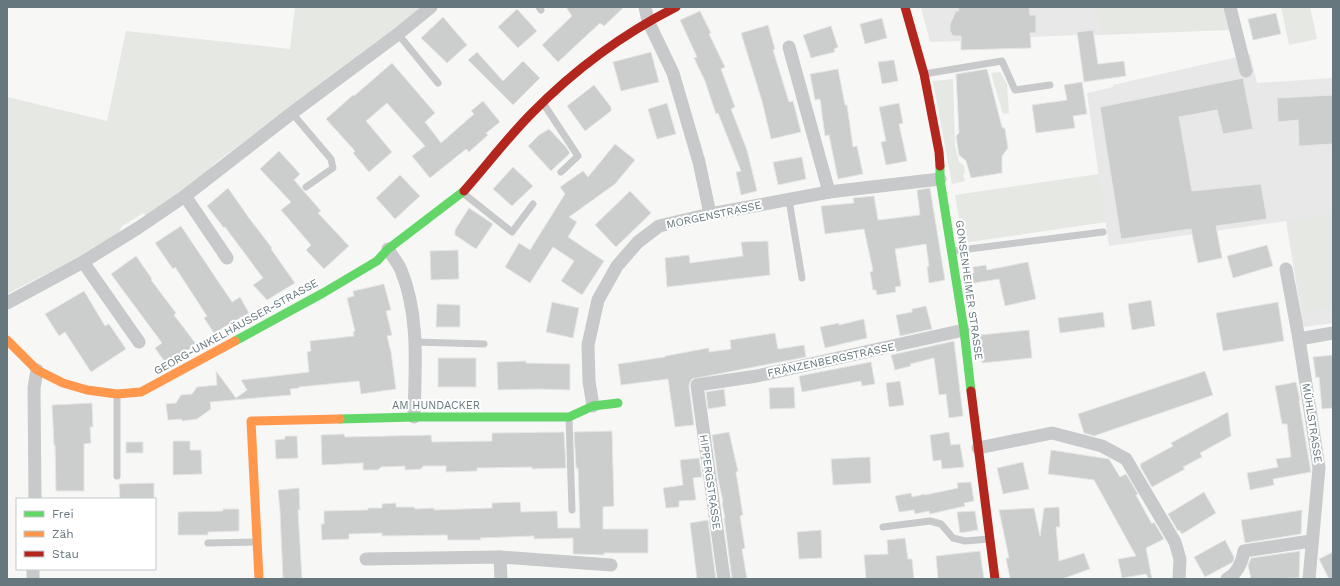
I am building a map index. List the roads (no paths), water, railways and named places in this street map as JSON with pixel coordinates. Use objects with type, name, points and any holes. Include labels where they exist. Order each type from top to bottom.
[{"type":"street","points":[[7,304],[83,262],[138,228],[185,196],[292,113],[398,34],[431,7]]},
{"type":"street","points":[[645,7],[648,21],[673,73],[699,162],[710,214]]},
{"type":"street","name":"GEORG-UNKELHÄUSSER-STRASSE","points":[[7,340],[38,370],[69,385],[86,390],[117,394],[141,392],[323,293],[377,261],[388,249],[462,193],[532,113],[579,69],[648,21],[676,7]]},
{"type":"street","name":"GONSENHEIMER STRASSE","points":[[905,7],[924,74],[939,152],[940,179],[964,330],[995,579]]},
{"type":"street","points":[[1230,7],[1246,71]]},
{"type":"street","points":[[789,47],[829,192]]},
{"type":"street","name":"MORGENSTRASSE","points":[[593,406],[589,381],[588,345],[598,300],[618,266],[638,242],[659,226],[710,214],[829,192],[940,179]]},
{"type":"street","points":[[185,196],[227,258]]},
{"type":"street","points":[[388,249],[401,270],[411,303],[415,342],[414,417]]},
{"type":"street","points":[[83,262],[139,342]]},
{"type":"street","name":"MÜHLSTRASSE","points":[[1286,269],[1299,339],[1319,468],[1311,541],[1309,579]]},
{"type":"street","name":"FRÄNZENBERGSTRASSE","points":[[697,385],[757,376],[964,330]]},
{"type":"street","points":[[1299,339],[1333,333]]},
{"type":"street","points":[[35,498],[34,388],[38,370]]},
{"type":"street","name":"HIPPERGSTRASSE","points":[[697,385],[724,579]]},
{"type":"street","name":"AM HUNDACKER","points":[[257,542],[251,421],[414,417],[569,417],[593,406],[618,403]]},
{"type":"street","points":[[978,448],[1052,433],[1102,446],[1126,459],[1175,542],[1180,559],[1178,579]]},
{"type":"street","points":[[1227,579],[1237,570],[1243,561],[1244,551],[1311,541]]},
{"type":"street","points":[[257,542],[259,579]]},
{"type":"street","points":[[500,557],[501,579]]},
{"type":"street","points":[[366,558],[500,557],[611,565]]},
{"type":"lane","points":[[398,34],[438,83]]},
{"type":"lane","points":[[924,74],[1002,61],[1015,90],[1050,85]]},
{"type":"lane","points":[[543,102],[578,156],[561,172]]},
{"type":"lane","points":[[292,113],[331,159],[333,168],[306,187]]},
{"type":"lane","points":[[462,193],[512,232],[533,204]]},
{"type":"lane","points":[[789,200],[802,278]]},
{"type":"lane","points":[[952,251],[1103,232]]},
{"type":"lane","points":[[415,342],[484,344]]},
{"type":"lane","points":[[117,394],[117,476]]},
{"type":"lane","points":[[569,417],[572,510]]},
{"type":"lane","points":[[883,527],[930,521],[941,524],[953,538],[965,541],[990,539]]},
{"type":"lane","points":[[208,543],[257,542]]}]
